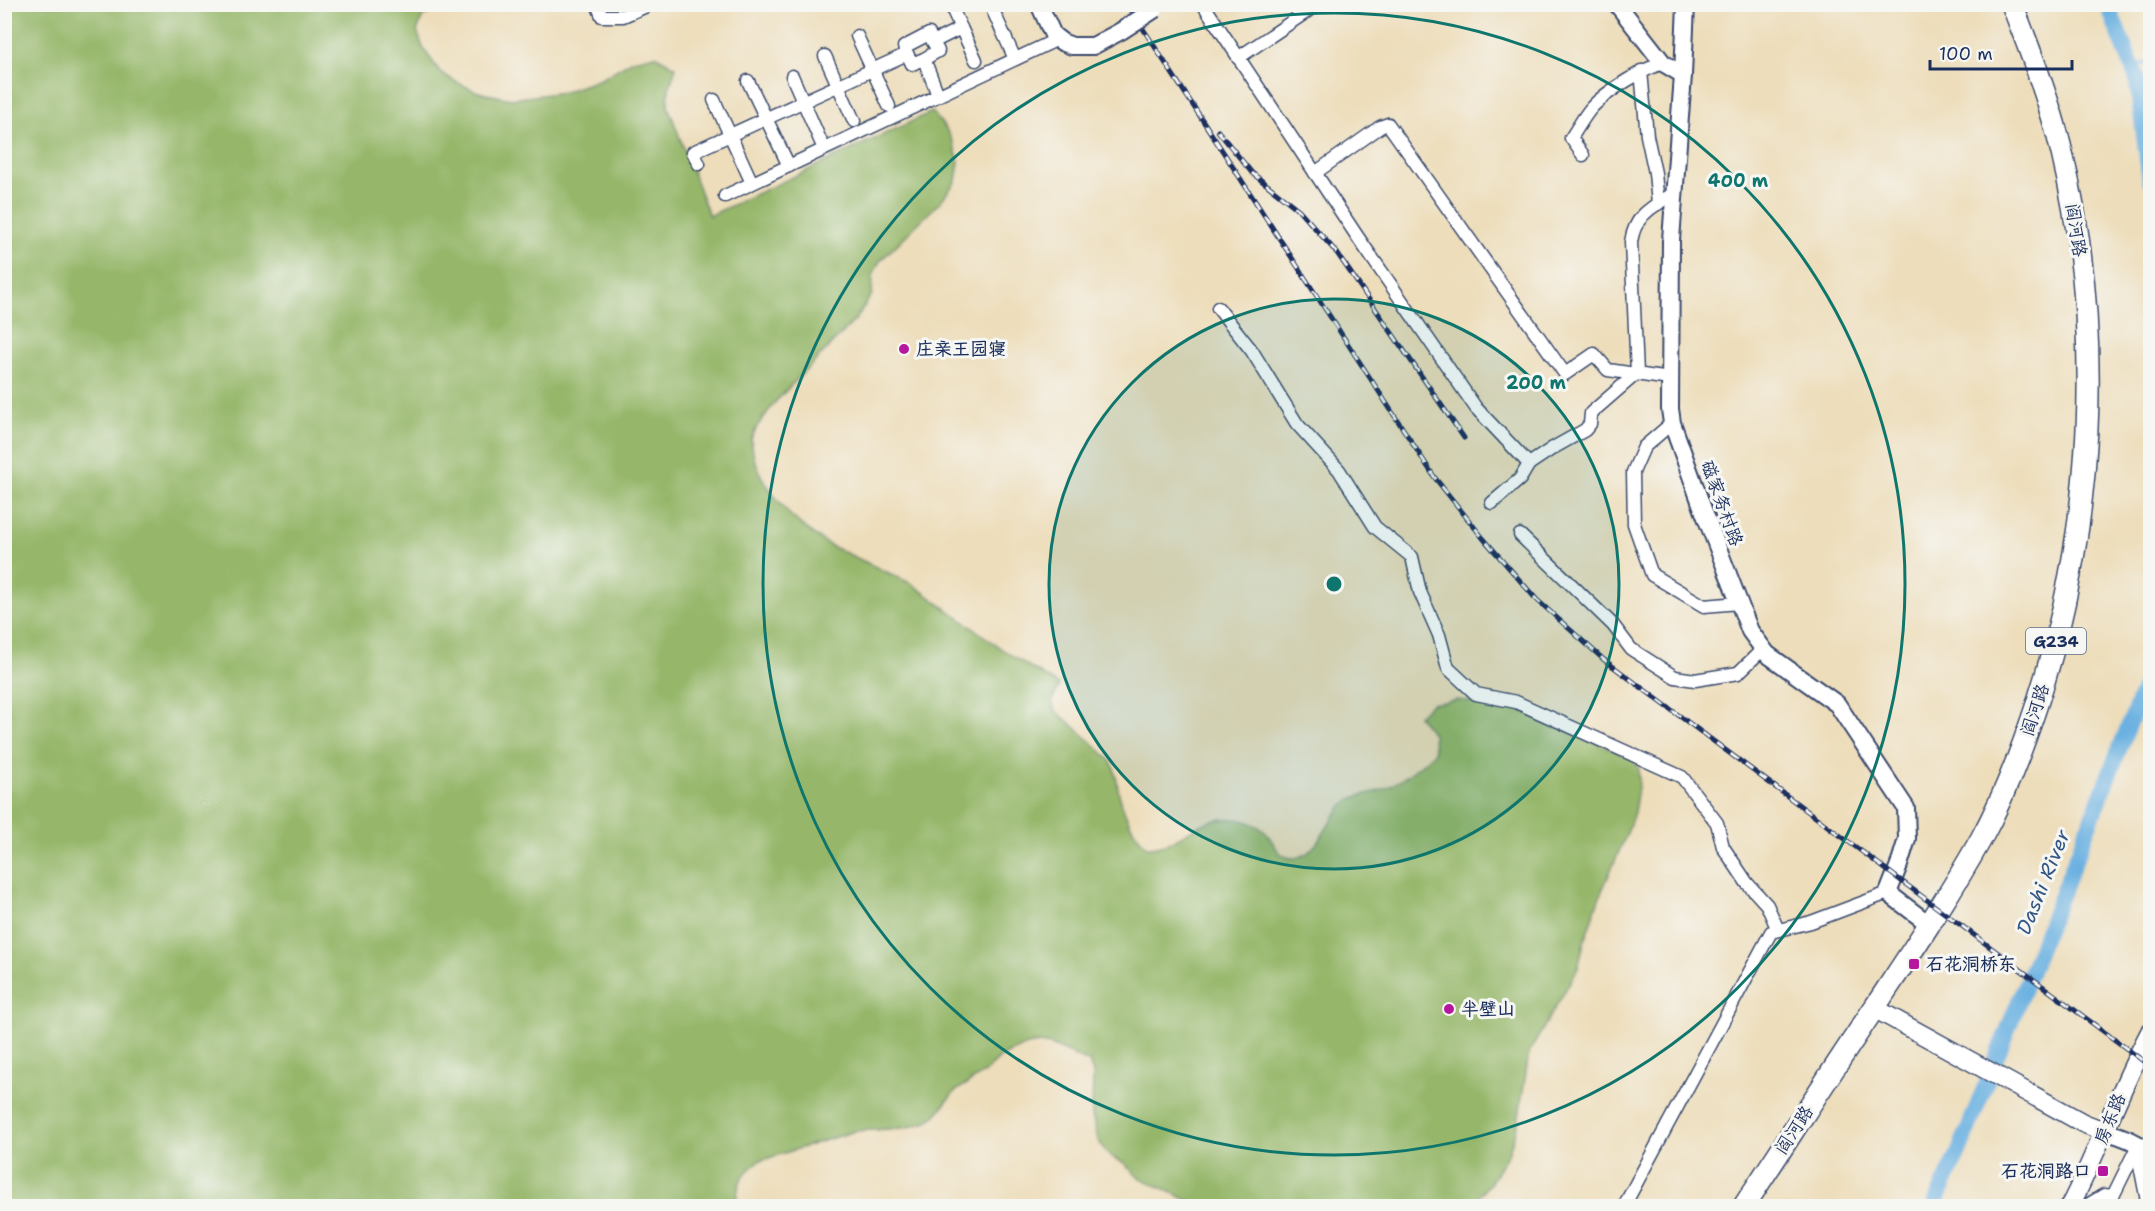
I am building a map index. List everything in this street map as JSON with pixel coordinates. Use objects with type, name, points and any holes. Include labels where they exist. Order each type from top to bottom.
[{"type":"highway","name":"阎河路","points":[[1744,1206],[1930,926],[1981,838],[2002,797],[2024,743],[2049,667],[2066,603],[2078,534],[2084,470],[2088,363],[2081,267],[2074,213],[2062,151],[2040,77],[2012,4]]},
{"type":"main road","points":[[1874,1008],[2083,1124],[2106,1132]]},
{"type":"main road","name":"房东路","points":[[2070,1206],[2106,1132],[2130,1072],[2151,1032]]},
{"type":"street","points":[[597,4],[602,16],[623,16],[651,4]]},
{"type":"street","points":[[950,4],[976,60]]},
{"type":"street","points":[[990,4],[1015,59]]},
{"type":"street","points":[[1039,4],[1053,35],[1072,46],[1093,46],[1158,7]]},
{"type":"street","points":[[1203,4],[1315,173],[1476,408],[1530,464]]},
{"type":"street","points":[[1238,58],[1318,4]]},
{"type":"street","points":[[1617,4],[1663,63],[1683,75]]},
{"type":"street","name":"磁家务村路","points":[[1686,4],[1671,240],[1672,423],[1750,631],[1767,654],[1837,704],[1906,808],[1907,839],[1888,893]]},
{"type":"street","points":[[933,42],[961,28]]},
{"type":"street","points":[[929,34],[938,51],[912,64],[907,54],[903,46],[929,34]]},
{"type":"street","points":[[857,36],[889,106]]},
{"type":"street","points":[[725,196],[1058,39]]},
{"type":"street","points":[[699,164],[693,152],[907,54]]},
{"type":"street","points":[[825,56],[854,121]]},
{"type":"street","points":[[924,58],[938,95]]},
{"type":"street","points":[[1582,155],[1571,138],[1592,107],[1641,71],[1663,63]]},
{"type":"street","points":[[1641,71],[1647,136],[1655,173],[1658,204]]},
{"type":"street","points":[[792,76],[824,149]]},
{"type":"street","points":[[748,81],[789,166]]},
{"type":"street","points":[[714,100],[752,183]]},
{"type":"street","points":[[1315,173],[1380,127],[1388,124],[1565,374],[1594,354],[1608,370],[1637,372],[1671,379]]},
{"type":"street","points":[[1637,372],[1633,229],[1644,213],[1674,193]]},
{"type":"street","points":[[1218,308],[1252,351],[1297,424],[1339,470],[1375,527],[1412,557],[1420,591],[1439,635],[1448,668],[1476,694],[1516,702],[1682,777],[1718,823],[1723,847],[1747,883],[1767,905],[1778,930]]},
{"type":"street","points":[[1492,503],[1520,479],[1530,464],[1585,430],[1590,424],[1591,413],[1637,372]]},
{"type":"street","points":[[1672,423],[1644,447],[1633,472],[1634,524],[1652,575],[1704,606],[1739,603]]},
{"type":"street","points":[[1520,535],[1613,625],[1631,649],[1675,677],[1695,680],[1738,673],[1763,649]]},
{"type":"street","points":[[1624,1206],[1771,932],[1811,922],[1888,893],[1930,926]]},
{"type":"street","points":[[2106,1132],[2122,1136],[2145,1148]]},
{"type":"street","points":[[2086,1206],[2104,1195],[2113,1196],[2145,1148]]},
{"type":"street","points":[[2145,1148],[2139,1160],[2148,1206]]},
{"type":"green space","points":[[5,5],[482,5],[466,8],[444,7],[423,16],[417,31],[423,48],[440,72],[478,92],[511,99],[564,92],[601,79],[633,60],[655,55],[676,67],[669,89],[668,106],[709,216],[932,112],[953,142],[959,162],[956,181],[941,201],[880,261],[873,275],[872,294],[856,319],[776,401],[758,425],[751,439],[754,458],[761,476],[773,494],[790,515],[805,528],[829,545],[912,584],[1006,652],[1059,685],[1052,702],[1055,710],[1110,760],[1124,811],[1134,831],[1147,847],[1167,843],[1203,824],[1234,819],[1260,828],[1283,855],[1293,858],[1301,856],[1316,844],[1344,804],[1356,797],[1393,785],[1434,753],[1433,734],[1418,716],[1431,704],[1457,700],[1517,707],[1633,759],[1639,769],[1634,812],[1627,833],[1601,893],[1584,942],[1578,968],[1529,1053],[1518,1122],[1509,1152],[1491,1182],[1470,1206],[1203,1206],[1138,1177],[1124,1163],[1105,1151],[1098,1140],[1092,1115],[1093,1073],[1089,1062],[1051,1045],[1039,1043],[1027,1045],[1002,1056],[984,1073],[954,1092],[937,1114],[927,1122],[905,1128],[855,1131],[759,1161],[741,1180],[737,1192],[737,1206],[5,1206]]},
{"type":"waterway","name":"Dashi River","points":[[2107,4],[2136,76],[2150,180]]},
{"type":"waterway","points":[[2132,67],[2150,62]]},
{"type":"waterway","name":"Dashi River","points":[[1934,1206],[1958,1154],[2150,672]]},
{"type":"railway","points":[[1127,4],[1435,478],[1536,599],[1603,659],[2150,1066]]},
{"type":"railway","points":[[1218,131],[1252,173],[1299,210],[1337,253],[1464,438]]},
{"type":"place","name":"庄亲王园寝","points":[[904,349]]},
{"type":"place","name":"石花洞桥东","points":[[1914,964]]},
{"type":"place","name":"半壁山","points":[[1449,1009]]},
{"type":"place","name":"石花洞路口","points":[[2103,1171]]}]
